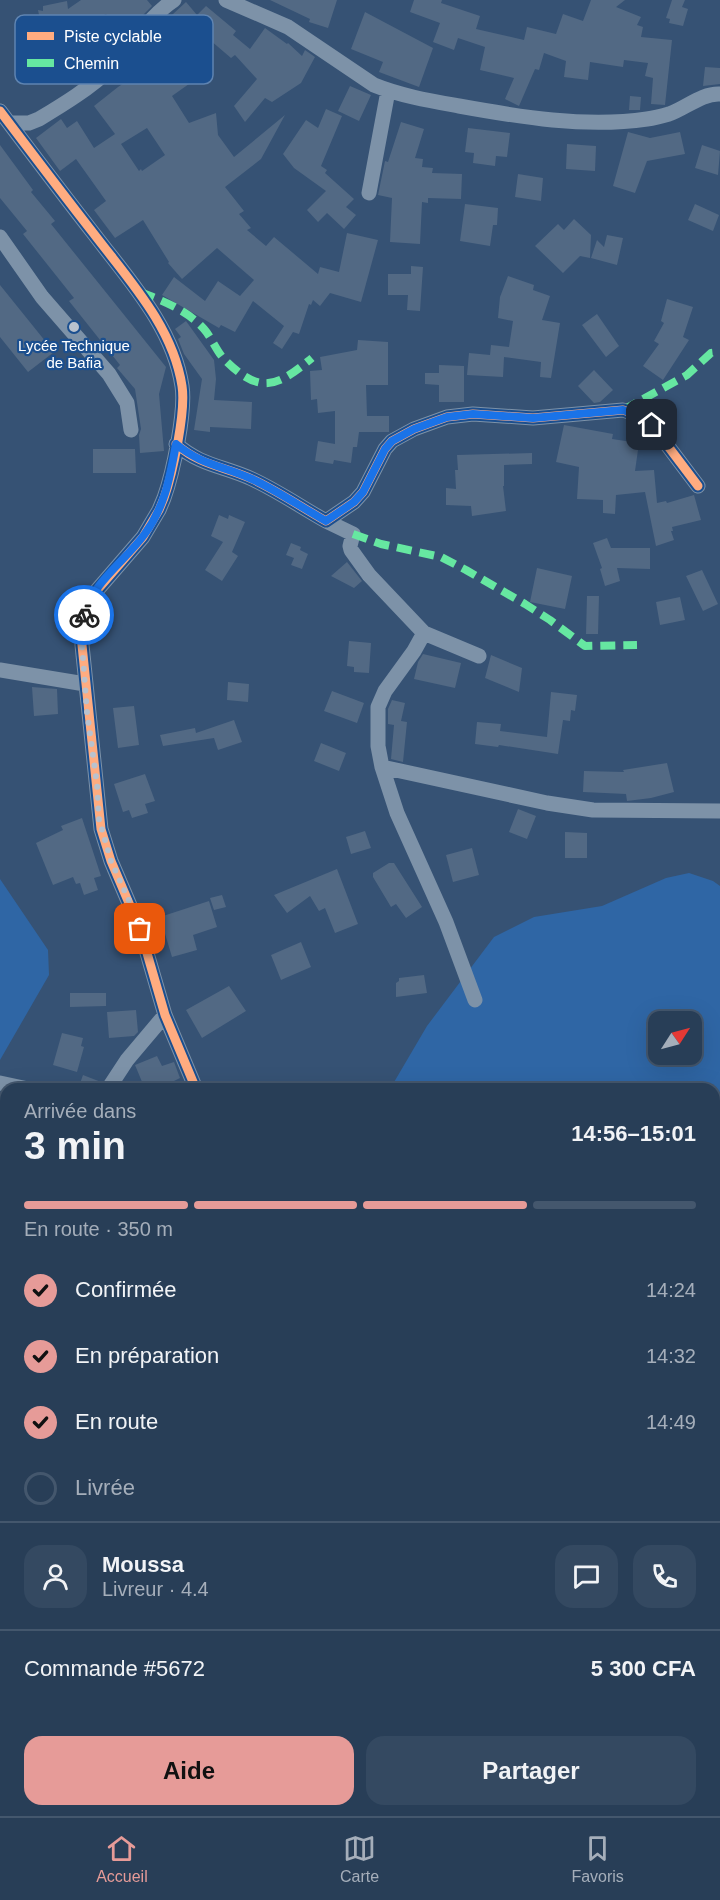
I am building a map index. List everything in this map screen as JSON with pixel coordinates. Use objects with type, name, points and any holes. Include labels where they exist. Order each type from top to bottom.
[{"type":"street","points":[[156,15],[174,0]]},
{"type":"street","points":[[226,0],[288,27],[374,85],[388,91],[482,110],[531,117],[600,121],[647,119],[670,114],[706,96],[720,94]]},
{"type":"street","points":[[4,117],[29,123],[39,119],[92,84]]},
{"type":"street","points":[[369,193],[388,91]]},
{"type":"street","points":[[4,117],[161,325],[180,370],[183,389],[182,418],[168,486],[155,518],[143,537],[98,587],[87,605],[82,628],[85,684],[101,829],[111,861],[140,929],[165,1015],[193,1083]]},
{"type":"street","points":[[0,237],[42,297],[109,374],[127,403],[131,430]]},
{"type":"street","points":[[326,521],[354,502],[363,492],[385,449],[392,441],[430,422],[447,417],[473,414],[533,418],[623,410],[636,413],[652,425],[698,486]]},
{"type":"street","points":[[176,444],[200,461],[254,480],[353,534],[351,550],[369,574],[424,633],[479,656]]},
{"type":"street","points":[[424,633],[378,707],[378,746],[382,767],[397,813],[446,921],[475,1000]]},
{"type":"street","points":[[0,670],[85,684]]},
{"type":"street","points":[[382,767],[547,803],[593,810],[720,811]]},
{"type":"street","points":[[112,1083],[127,1060],[165,1015]]},
{"type":"shaded area","points":[[689,873],[713,881],[720,886],[720,1083],[394,1083],[427,1026],[494,937],[534,917],[602,906],[666,878]]},
{"type":"shaded area","points":[[0,879],[48,950],[49,975],[0,1060]]},
{"type":"building","points":[[81,0],[147,0],[152,6],[143,15],[39,15],[38,10],[43,11],[43,6],[67,1],[68,9]]},
{"type":"building","points":[[270,0],[337,0],[328,28],[309,22],[310,19]]},
{"type":"building","points":[[414,0],[442,0],[441,3],[480,16],[476,29],[524,40],[527,27],[556,34],[563,14],[583,21],[591,0],[625,0],[616,7],[641,17],[637,25],[643,27],[641,37],[672,40],[665,105],[651,104],[653,78],[645,76],[648,63],[624,60],[623,67],[590,62],[588,80],[564,77],[566,61],[544,53],[539,70],[535,69],[519,106],[505,99],[514,78],[480,70],[485,47],[458,38],[454,50],[433,42],[440,23],[410,12]]},
{"type":"building","points":[[672,0],[685,0],[682,7],[688,9],[683,26],[669,23],[670,19],[666,18]]},
{"type":"building","points":[[186,2],[197,15],[172,15]]},
{"type":"building","points":[[206,6],[236,31],[233,35],[250,49],[265,28],[288,43],[302,56],[305,50],[315,57],[301,83],[272,102],[265,98],[245,122],[234,106],[257,79],[235,55],[231,58],[213,43],[213,15],[197,15]]},
{"type":"building","points":[[365,12],[433,48],[419,87],[379,72],[383,62],[351,49]]},
{"type":"building","points":[[705,67],[720,68],[720,84],[703,86]]},
{"type":"building","points":[[123,84],[189,84],[172,96],[189,123],[216,113],[218,135],[234,157],[285,115],[261,159],[225,187],[244,211],[239,214],[251,228],[247,230],[266,246],[274,237],[318,274],[320,267],[339,272],[347,233],[378,240],[361,302],[330,293],[320,306],[313,300],[311,305],[309,304],[299,334],[293,332],[282,349],[273,343],[284,326],[253,301],[235,332],[221,325],[219,328],[162,295],[174,277],[205,301],[218,281],[240,296],[254,280],[217,248],[182,279],[168,263],[143,220],[115,238],[94,210],[106,201],[76,159],[60,171],[36,138],[61,119],[67,128],[77,121],[94,148],[115,134],[94,106]],"holes":[[[147,128],[165,155],[142,171],[141,169],[139,171],[121,144]]]},
{"type":"building","points":[[350,86],[371,95],[359,121],[338,111]]},
{"type":"building","points":[[630,96],[641,97],[640,110],[629,110]]},
{"type":"building","points":[[326,109],[342,116],[321,166],[327,170],[325,173],[354,199],[346,207],[356,215],[344,229],[327,213],[318,222],[307,210],[326,191],[294,168],[283,154],[306,120],[318,128]]},
{"type":"building","points":[[401,122],[424,129],[415,158],[423,159],[422,167],[433,168],[432,173],[462,174],[461,199],[428,198],[428,203],[422,202],[420,244],[390,242],[392,198],[378,195],[385,161],[388,162]]},
{"type":"building","points":[[468,128],[510,133],[507,157],[496,156],[495,166],[473,163],[474,153],[465,152]]},
{"type":"building","points":[[628,132],[650,138],[680,132],[685,154],[647,161],[635,193],[613,186]]},
{"type":"building","points":[[567,144],[596,146],[595,171],[566,169]]},
{"type":"building","points":[[0,145],[33,190],[31,192],[55,221],[51,224],[166,367],[159,394],[164,451],[140,453],[141,429],[135,389],[117,368],[120,365],[69,301],[74,298],[23,234],[27,231],[0,198]]},
{"type":"building","points":[[702,145],[720,151],[718,175],[695,168]]},
{"type":"building","points":[[518,174],[543,178],[541,201],[515,197]]},
{"type":"building","points":[[465,204],[498,208],[497,225],[493,225],[490,246],[460,241]]},
{"type":"building","points":[[695,204],[719,215],[713,231],[688,220]]},
{"type":"building","points":[[574,219],[591,235],[590,258],[580,256],[563,273],[535,246],[558,224],[564,230]]},
{"type":"building","points":[[607,235],[623,238],[617,265],[591,258],[597,240],[604,247]]},
{"type":"building","points":[[411,266],[423,267],[420,311],[407,310],[408,295],[388,295],[388,274],[411,274]]},
{"type":"building","points":[[508,276],[534,285],[533,290],[550,296],[542,320],[560,323],[551,378],[540,377],[541,362],[504,357],[503,377],[467,375],[469,353],[490,355],[491,345],[509,347],[513,321],[498,318],[500,297]]},
{"type":"building","points":[[0,285],[54,352],[28,372],[0,337]]},
{"type":"building","points":[[667,299],[693,307],[683,337],[689,340],[663,380],[643,366],[659,344],[654,341],[664,323],[661,321]]},
{"type":"building","points":[[597,314],[619,346],[606,357],[582,325]]},
{"type":"building","points":[[186,321],[214,360],[216,379],[214,400],[252,402],[251,429],[210,427],[210,432],[194,430],[202,379],[184,354],[178,339],[181,337],[175,329]]},
{"type":"building","points":[[358,340],[388,342],[388,385],[366,385],[367,416],[389,416],[389,432],[359,432],[357,447],[353,447],[351,463],[334,460],[333,464],[315,461],[318,441],[335,444],[335,411],[318,413],[317,399],[311,400],[310,371],[322,370],[320,357],[357,350]]},
{"type":"building","points":[[439,365],[464,366],[464,402],[439,402],[439,385],[425,384],[425,373],[439,373]]},
{"type":"building","points":[[594,370],[613,390],[600,402],[594,403],[578,386]]},
{"type":"building","points":[[564,425],[613,434],[612,439],[639,443],[635,471],[654,470],[657,503],[666,501],[667,503],[694,495],[701,520],[672,527],[674,540],[656,546],[645,492],[616,495],[615,514],[603,513],[603,500],[577,499],[579,467],[556,462]]},
{"type":"building","points":[[93,449],[135,449],[136,473],[93,473]]},
{"type":"building","points":[[532,453],[532,464],[504,465],[503,486],[506,511],[472,516],[471,506],[446,505],[446,488],[456,489],[457,455]]},
{"type":"building","points":[[219,515],[228,519],[229,515],[245,522],[232,552],[238,556],[222,581],[205,570],[223,542],[211,536]]},
{"type":"building","points":[[607,538],[611,548],[650,548],[650,569],[617,568],[620,581],[605,586],[600,569],[602,568],[593,543]]},
{"type":"building","points":[[291,543],[301,547],[300,550],[308,554],[302,569],[291,565],[294,558],[286,555]]},
{"type":"building","points":[[347,562],[362,581],[354,588],[331,576]]},
{"type":"building","points":[[537,568],[572,576],[565,609],[530,602]]},
{"type":"building","points":[[702,570],[718,604],[703,611],[686,576]]},
{"type":"building","points":[[587,596],[599,596],[598,634],[586,634]]},
{"type":"building","points":[[680,597],[685,620],[660,625],[656,602]]},
{"type":"building","points":[[349,641],[371,643],[369,673],[354,672],[354,667],[347,666]]},
{"type":"building","points":[[423,654],[461,663],[455,688],[414,679],[418,662]]},
{"type":"building","points":[[491,655],[522,668],[519,692],[485,678]]},
{"type":"building","points":[[228,682],[249,684],[248,702],[227,700]]},
{"type":"building","points":[[32,687],[57,689],[58,714],[34,716]]},
{"type":"building","points":[[332,691],[364,703],[357,723],[324,711]]},
{"type":"building","points":[[551,692],[577,695],[575,711],[571,710],[570,721],[563,720],[558,754],[499,745],[498,747],[475,744],[477,722],[501,724],[500,731],[547,737]]},
{"type":"building","points":[[392,700],[405,703],[401,721],[407,722],[403,762],[391,759],[394,725],[388,724],[388,709]]},
{"type":"building","points":[[134,706],[139,745],[118,748],[113,708]]},
{"type":"building","points":[[234,720],[242,742],[218,750],[214,738],[163,746],[160,735],[195,728],[196,733]]},
{"type":"building","points":[[321,743],[346,753],[339,771],[314,761]]},
{"type":"building","points":[[667,763],[674,792],[627,801],[626,794],[583,792],[584,771],[624,772],[623,770]]},
{"type":"building","points":[[145,774],[155,801],[145,804],[148,813],[132,818],[129,810],[123,812],[114,784]]},
{"type":"building","points":[[518,809],[536,816],[527,839],[509,832]]},
{"type":"building","points":[[82,818],[101,876],[94,878],[98,890],[84,895],[80,883],[76,884],[73,877],[53,885],[36,843],[63,830],[61,826]]},
{"type":"building","points":[[365,831],[371,848],[351,854],[346,837]]},
{"type":"building","points":[[565,832],[587,833],[587,858],[565,858]]},
{"type":"building","points":[[472,848],[479,875],[453,882],[446,855]]},
{"type":"building","points":[[389,863],[394,863],[422,907],[406,918],[396,904],[391,907],[373,877],[373,873]]},
{"type":"building","points":[[337,869],[358,924],[335,933],[325,908],[319,911],[310,896],[287,913],[274,895]]},
{"type":"building","points":[[222,895],[226,907],[214,910],[210,898]]},
{"type":"building","points":[[209,901],[217,927],[193,935],[197,950],[172,957],[160,917]]},
{"type":"building","points":[[301,942],[311,967],[281,980],[271,955]]},
{"type":"building","points":[[424,975],[427,993],[396,997],[396,983],[399,978]]},
{"type":"building","points":[[229,986],[246,1011],[202,1038],[186,1010]]},
{"type":"building","points":[[70,993],[106,993],[106,1006],[70,1007]]},
{"type":"building","points":[[136,1010],[138,1032],[134,1036],[109,1038],[107,1012]]},
{"type":"building","points":[[62,1033],[83,1038],[81,1046],[84,1047],[77,1072],[53,1065]]},
{"type":"building","points":[[157,1056],[162,1066],[174,1062],[180,1078],[170,1083],[142,1083],[135,1065]]},
{"type":"building","points":[[83,1075],[101,1082],[101,1083],[80,1083]]},
{"type":"marked path","points":[[140,292],[190,316],[204,329],[225,360],[248,379],[268,383],[278,381],[312,358]]},
{"type":"marked path","points":[[623,410],[687,375],[711,353],[720,352]]},
{"type":"marked path","points":[[353,534],[381,544],[441,557],[525,604],[585,646],[637,645]]},
{"type":"cycle path","points":[[0,111],[148,305],[169,344],[182,386],[178,442],[164,498],[143,537],[92,596],[84,616],[82,645],[101,829],[111,861],[140,929],[165,1015],[193,1083]]},
{"type":"cycle path","points":[[176,444],[194,457],[262,484],[326,521],[354,502],[363,492],[385,449],[392,441],[414,429],[447,417],[473,414],[533,418],[623,410],[643,417],[652,425],[698,486]]},
{"type":"way so far","points":[[84,615],[82,645],[99,819],[111,861],[140,929]]},
{"type":"place","name":"Lycée Technique de Bafia","points":[[74,327]]},
{"type":"route","points":[[84,615],[92,596],[151,525],[168,486],[176,444],[200,461],[254,480],[326,521],[354,502],[363,492],[376,471],[385,449],[392,441],[430,422],[447,417],[473,414],[504,418],[533,418],[623,410],[636,413],[652,425]]}]
